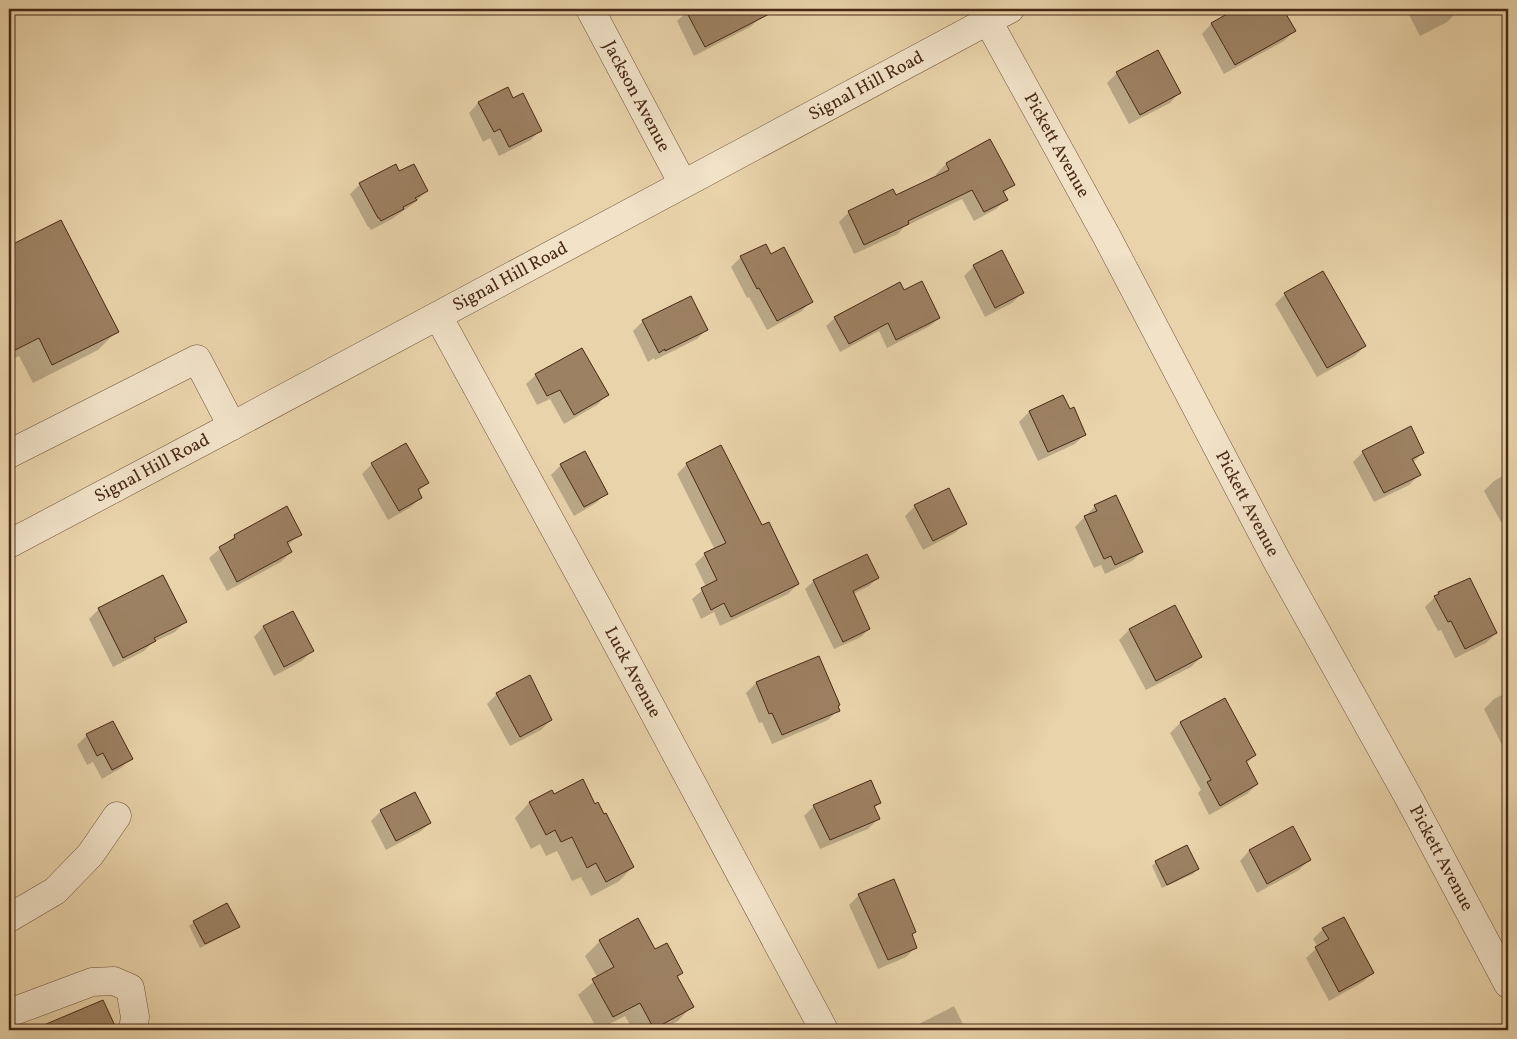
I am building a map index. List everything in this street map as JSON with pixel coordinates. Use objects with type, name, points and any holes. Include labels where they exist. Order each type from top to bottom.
[{"type":"street","name":"Jackson Avenue","points":[[590,9],[683,184]]},
{"type":"street","name":"Signal Hill Road","points":[[9,544],[999,15]]},
{"type":"street","name":"Pickett Avenue","points":[[999,15],[1106,237],[1277,561],[1410,800],[1508,984]]},
{"type":"street","name":"Luck Avenue","points":[[438,316],[598,608],[824,1030]]},
{"type":"street","points":[[9,454],[197,359],[232,426]]},
{"type":"street","points":[[9,918],[55,891],[90,855],[117,816]]},
{"type":"street","points":[[9,1013],[92,982],[114,981],[130,988],[135,1018],[133,1030]]},
{"type":"building","points":[[685,9],[779,9],[705,47]]},
{"type":"building","points":[[1236,9],[1283,9],[1296,31],[1235,65],[1211,23]]},
{"type":"building","points":[[1158,50],[1181,93],[1140,115],[1116,72]]},
{"type":"building","points":[[508,87],[513,98],[523,93],[542,131],[509,147],[500,129],[494,132],[478,102]]},
{"type":"building","points":[[990,139],[1015,185],[1003,191],[1008,200],[984,212],[972,190],[908,221],[909,224],[864,245],[848,211],[893,189],[896,195],[949,170],[946,163]]},
{"type":"building","points":[[396,164],[399,171],[414,164],[428,191],[415,198],[417,200],[403,207],[404,209],[381,221],[359,183]]},
{"type":"building","points":[[61,220],[119,332],[52,365],[39,338],[9,353],[9,246]]},
{"type":"building","points":[[766,244],[771,254],[784,247],[813,302],[777,321],[759,288],[757,289],[740,256]]},
{"type":"building","points":[[1002,250],[1024,293],[995,308],[973,265]]},
{"type":"building","points":[[1323,271],[1366,346],[1327,368],[1284,293]]},
{"type":"building","points":[[922,281],[940,318],[896,340],[888,323],[849,344],[834,317],[900,282],[904,290]]},
{"type":"building","points":[[691,296],[708,330],[659,353],[642,320]]},
{"type":"building","points":[[582,348],[609,395],[574,415],[560,390],[547,396],[535,374]]},
{"type":"building","points":[[1063,395],[1070,409],[1074,407],[1086,435],[1048,452],[1029,411]]},
{"type":"building","points":[[1411,426],[1424,453],[1412,459],[1421,475],[1384,493],[1362,451]]},
{"type":"building","points":[[406,443],[429,483],[418,489],[422,498],[399,511],[371,463]]},
{"type":"building","points":[[721,445],[762,525],[769,522],[799,584],[731,617],[724,603],[711,610],[701,588],[717,580],[704,553],[726,543],[686,463]]},
{"type":"building","points":[[585,451],[608,494],[584,507],[560,464]]},
{"type":"building","points":[[949,488],[967,524],[933,541],[914,505]]},
{"type":"building","points":[[1116,495],[1143,552],[1115,565],[1111,556],[1104,559],[1084,516],[1097,511],[1094,505]]},
{"type":"building","points":[[287,506],[302,535],[287,542],[292,552],[237,582],[219,547],[235,538],[234,535]]},
{"type":"building","points":[[867,554],[879,578],[853,591],[870,629],[843,642],[813,580]]},
{"type":"building","points":[[163,575],[187,622],[154,638],[156,641],[123,658],[98,608]]},
{"type":"building","points":[[1470,578],[1497,633],[1465,649],[1451,621],[1448,622],[1434,596],[1439,594],[1438,592]]},
{"type":"building","points":[[1175,605],[1202,657],[1156,681],[1129,629]]},
{"type":"building","points":[[293,611],[314,651],[284,667],[263,626]]},
{"type":"building","points":[[819,656],[840,705],[838,706],[840,711],[782,735],[772,713],[769,714],[756,682]]},
{"type":"building","points":[[530,675],[552,720],[520,737],[496,693]]},
{"type":"building","points":[[1225,698],[1256,755],[1246,761],[1258,784],[1220,806],[1207,782],[1211,780],[1180,722]]},
{"type":"building","points":[[113,721],[133,759],[112,770],[103,753],[97,756],[86,734]]},
{"type":"building","points":[[583,779],[595,804],[598,802],[604,814],[606,813],[634,867],[606,882],[596,863],[587,868],[572,837],[561,842],[555,830],[546,835],[529,802],[552,790],[554,794]]},
{"type":"building","points":[[871,780],[881,803],[874,806],[880,819],[830,840],[813,805]]},
{"type":"building","points":[[415,792],[431,823],[396,841],[380,810]]},
{"type":"building","points":[[1293,826],[1311,860],[1267,884],[1249,850]]},
{"type":"building","points":[[1187,845],[1199,869],[1167,885],[1155,861]]},
{"type":"building","points":[[894,879],[916,932],[912,934],[917,948],[888,960],[858,894]]},
{"type":"building","points":[[227,903],[240,927],[205,944],[193,921]]},
{"type":"building","points":[[1344,917],[1374,973],[1339,992],[1315,947],[1329,939],[1322,928]]},
{"type":"building","points":[[638,918],[655,949],[667,943],[683,973],[677,976],[694,1007],[654,1029],[640,1003],[613,1017],[592,979],[614,967],[599,940]]},
{"type":"building","points":[[103,1000],[117,1030],[32,1030]]}]
